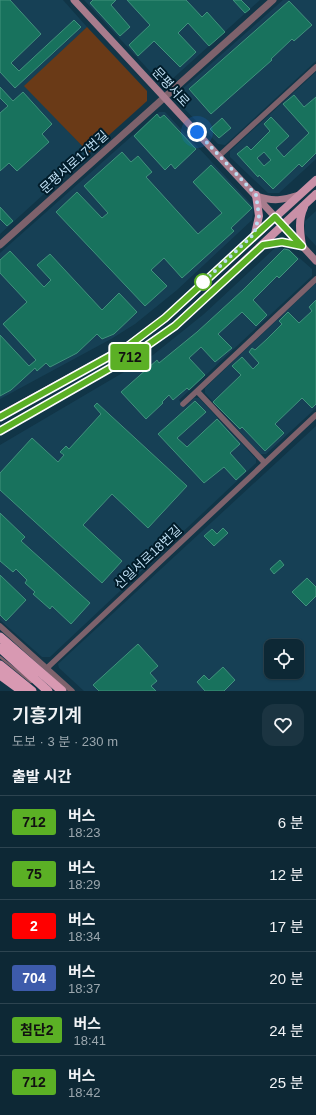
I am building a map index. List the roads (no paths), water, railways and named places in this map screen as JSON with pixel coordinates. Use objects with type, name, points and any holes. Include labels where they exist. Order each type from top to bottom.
[{"type":"highway","points":[[0,637],[62,691]]},
{"type":"highway","points":[[0,648],[48,691]]},
{"type":"highway","points":[[0,665],[32,691]]},
{"type":"highway","points":[[0,675],[22,691]]},
{"type":"main road","name":"문평서로","points":[[74,0],[316,261]]},
{"type":"main road","points":[[0,416],[128,346],[165,318],[254,234],[316,180]]},
{"type":"main road","points":[[254,234],[259,216],[256,195],[269,200],[277,201],[301,194]]},
{"type":"main road","points":[[0,431],[135,354],[175,326],[316,194]]},
{"type":"main road","points":[[263,245],[282,242],[302,246],[300,225],[301,214],[306,203]]},
{"type":"street","name":"문평서로17번길","points":[[0,244],[273,0]]},
{"type":"street","points":[[219,156],[316,67]]},
{"type":"street","points":[[183,404],[316,279]]},
{"type":"street","points":[[197,391],[264,462]]},
{"type":"street","name":"신일서로18번길","points":[[47,668],[264,462],[316,415]]},
{"type":"street","points":[[0,626],[72,691]]},
{"type":"lane","points":[[0,657],[44,691]]}]
